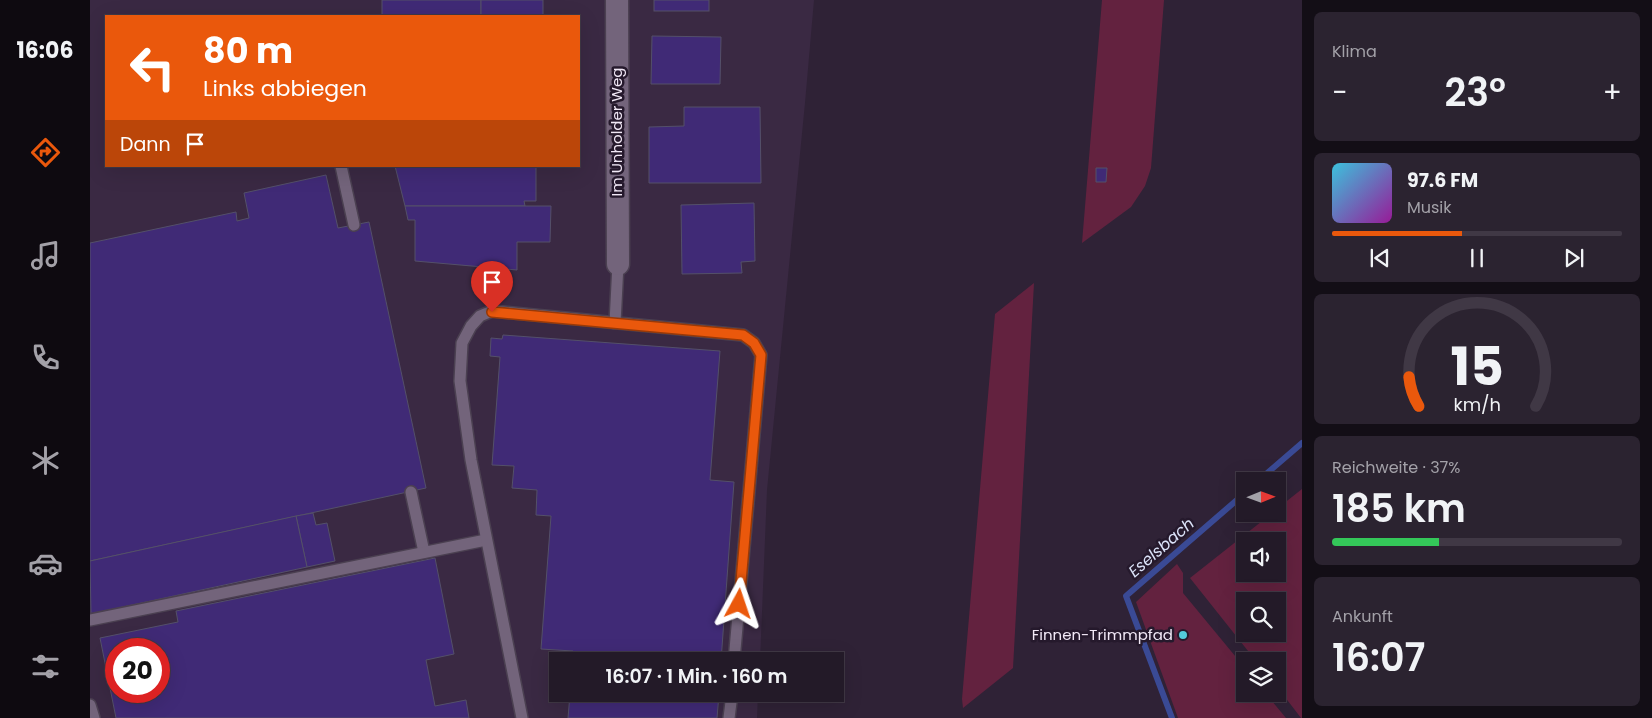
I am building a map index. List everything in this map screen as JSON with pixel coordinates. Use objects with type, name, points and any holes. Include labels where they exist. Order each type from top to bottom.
[{"type":"street","name":"Im Unholder Weg","points":[[617,0],[618,264]]},
{"type":"lane","points":[[341,167],[354,225]]},
{"type":"lane","points":[[615,323],[618,264]]},
{"type":"lane","points":[[522,718],[471,460],[460,381],[462,343],[471,326],[480,316],[492,312],[743,335],[754,343],[761,355],[735,652]]},
{"type":"lane","points":[[411,492],[424,552]]},
{"type":"lane","points":[[90,620],[486,540]]},
{"type":"lane","points":[[730,718],[731,702]]},
{"type":"lane","points":[[90,705],[94,718]]},
{"type":"shaded area","points":[[90,0],[814,0],[767,490],[760,652],[549,652],[549,702],[758,702],[757,718],[90,718]]},
{"type":"shaded area","points":[[1102,0],[1164,0],[1151,168],[1145,186],[1131,207],[1082,243]]},
{"type":"shaded area","points":[[1034,283],[1013,668],[963,708],[962,699],[995,314]]},
{"type":"shaded area","points":[[1302,489],[1302,718],[1286,698],[1286,652],[1249,652],[1241,642],[1286,642],[1286,592],[1236,592],[1236,636],[1190,578],[1236,542],[1236,582],[1286,582],[1286,532],[1248,532],[1261,522],[1286,522],[1286,502]]},
{"type":"shaded area","name":"Finnen-Trimmpfad","points":[[1177,564],[1183,573],[1183,593],[1236,657],[1236,702],[1273,702],[1286,718],[1178,718],[1136,602]]},
{"type":"building","points":[[382,0],[481,0],[481,15],[382,15]]},
{"type":"building","points":[[481,0],[543,0],[543,15],[481,15]]},
{"type":"building","points":[[654,0],[709,0],[709,11],[654,11]]},
{"type":"building","points":[[652,36],[721,37],[720,84],[651,84]]},
{"type":"building","points":[[684,107],[760,107],[761,183],[649,183],[649,127],[684,126]]},
{"type":"building","points":[[395,167],[536,167],[536,201],[524,201],[525,206],[405,206]]},
{"type":"building","points":[[1096,168],[1107,168],[1106,182],[1096,182]]},
{"type":"building","points":[[326,175],[338,228],[369,222],[426,488],[90,561],[90,243],[236,212],[237,221],[249,218],[244,193]]},
{"type":"building","points":[[754,203],[755,261],[741,262],[742,273],[682,274],[681,205]]},
{"type":"building","points":[[405,206],[551,206],[550,242],[517,242],[517,270],[415,261],[415,220],[408,220]]},
{"type":"building","points":[[503,335],[720,351],[710,480],[734,482],[722,652],[573,652],[541,649],[551,516],[536,515],[537,490],[512,488],[514,466],[492,465],[500,357],[490,356],[491,338],[502,339]]},
{"type":"building","points":[[313,513],[316,525],[327,523],[335,561],[307,567],[296,516]]},
{"type":"building","points":[[296,516],[307,567],[91,614],[90,561]]},
{"type":"building","points":[[435,558],[454,654],[426,660],[435,706],[466,700],[469,718],[116,718],[113,703],[170,703],[170,638],[105,638],[105,663],[100,638],[178,622],[176,611]]},
{"type":"building","points":[[569,702],[718,702],[717,718],[568,718]]},
{"type":"waterway","name":"Eselsbach","points":[[1268,472],[1302,443]]},
{"type":"waterway","name":"Eselsbach","points":[[1172,718],[1126,596],[1236,501]]},
{"type":"place","name":"Finnen-Trimmpfad","points":[[1183,635]]},
{"type":"route","points":[[492,312],[743,335],[754,343],[761,355],[739,604]]}]
